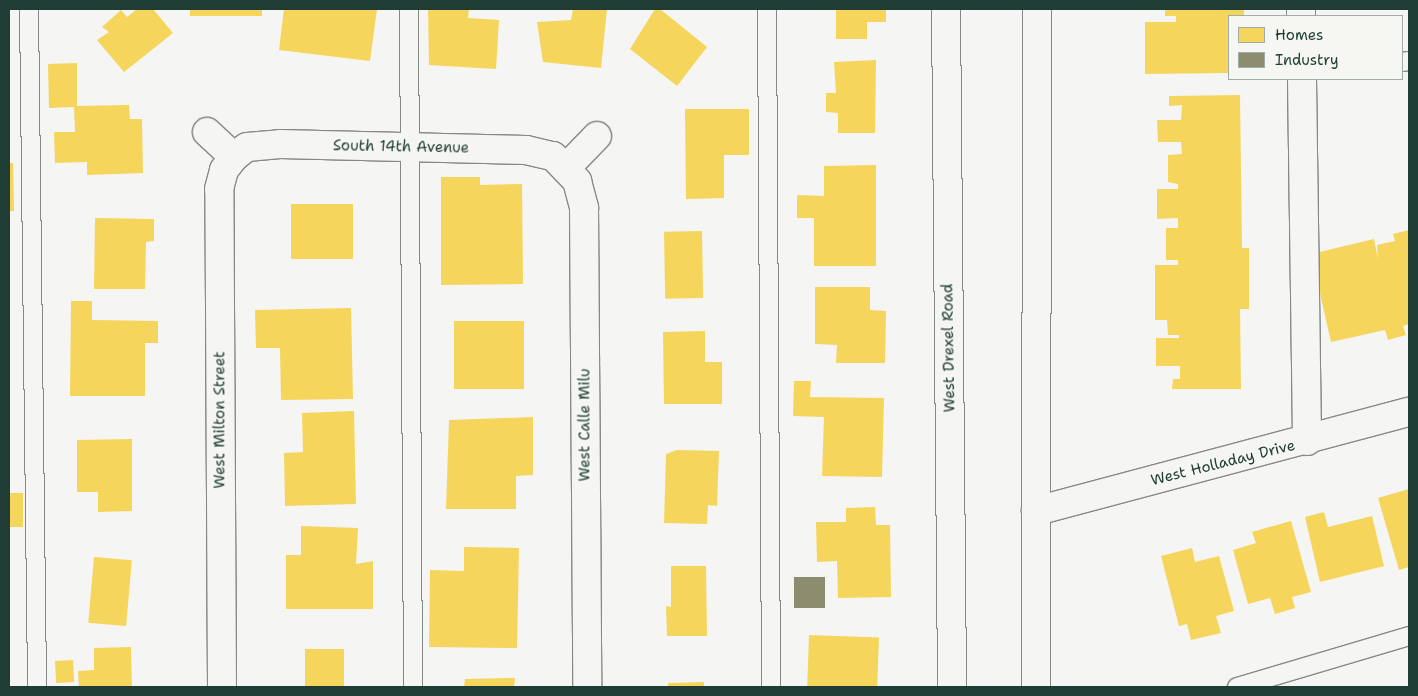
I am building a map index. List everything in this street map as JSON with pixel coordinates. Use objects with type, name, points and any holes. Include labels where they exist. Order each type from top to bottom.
[{"type":"street","name":"West Drexel Road","points":[[946,9],[952,687]]},
{"type":"street","points":[[1036,9],[1036,687]]},
{"type":"street","points":[[1302,80],[1307,441]]},
{"type":"street","points":[[208,132],[234,157]]},
{"type":"street","points":[[567,167],[598,136]]},
{"type":"street","name":"South 14th Avenue","points":[[234,157],[247,147],[260,144],[526,150],[554,156],[567,167]]},
{"type":"street","name":"West Milton Street","points":[[222,687],[219,198],[224,170],[234,157]]},
{"type":"street","name":"West Calle Milu","points":[[567,167],[578,181],[584,208],[587,687]]},
{"type":"street","name":"West Holladay Drive","points":[[1036,511],[1307,441],[1409,412]]},
{"type":"lane","points":[[30,9],[37,687]]},
{"type":"lane","points":[[409,9],[413,687]]},
{"type":"lane","points":[[767,9],[771,687]]},
{"type":"lane","points":[[1237,687],[1409,636]]},
{"type":"building: Homes","points":[[137,9],[153,9],[173,33],[124,72],[97,40],[109,32],[102,27],[121,10],[127,17]]},
{"type":"building: Homes","points":[[190,9],[262,9],[262,16],[190,16]]},
{"type":"building: Homes","points":[[284,9],[377,9],[370,61],[279,50]]},
{"type":"building: Homes","points":[[428,9],[469,9],[468,18],[499,20],[496,69],[429,65]]},
{"type":"building: Homes","points":[[573,9],[607,9],[601,68],[543,62],[537,22],[571,20]]},
{"type":"building: Homes","points":[[655,9],[660,9],[707,47],[677,86],[630,49]]},
{"type":"building: Homes","points":[[836,9],[886,9],[886,22],[867,22],[867,39],[836,39]]},
{"type":"building: Homes","points":[[1165,9],[1244,9],[1244,15],[1228,15],[1228,73],[1145,74],[1145,22],[1176,22],[1176,16],[1165,16]]},
{"type":"building: Homes","points":[[876,60],[875,133],[838,133],[838,113],[826,112],[826,93],[836,93],[834,62]]},
{"type":"building: Homes","points":[[77,63],[77,106],[129,105],[130,119],[142,119],[143,173],[87,175],[87,162],[55,163],[54,132],[75,132],[74,107],[49,108],[48,64]]},
{"type":"building: Homes","points":[[1240,95],[1242,248],[1249,248],[1249,309],[1240,309],[1241,389],[1172,389],[1173,379],[1180,379],[1180,366],[1156,366],[1156,338],[1179,338],[1179,335],[1168,335],[1167,320],[1155,320],[1155,265],[1178,265],[1178,260],[1166,260],[1166,228],[1178,228],[1178,218],[1157,219],[1157,189],[1178,189],[1178,184],[1168,182],[1168,155],[1182,154],[1181,142],[1158,142],[1157,120],[1181,120],[1182,105],[1169,106],[1169,96]]},
{"type":"building: Homes","points":[[685,109],[749,109],[749,155],[724,155],[724,198],[686,199]]},
{"type":"building: Homes","points":[[9,163],[13,163],[14,211],[9,211]]},
{"type":"building: Homes","points":[[876,165],[876,266],[814,266],[814,218],[797,218],[797,195],[824,196],[824,166]]},
{"type":"building: Homes","points":[[441,177],[480,177],[480,185],[522,184],[523,284],[441,285]]},
{"type":"building: Homes","points":[[291,204],[353,204],[353,259],[291,259]]},
{"type":"building: Homes","points":[[95,218],[154,219],[154,241],[146,242],[145,289],[94,289]]},
{"type":"building: Homes","points":[[1409,230],[1409,324],[1403,326],[1406,335],[1388,340],[1385,330],[1331,342],[1311,254],[1374,239],[1378,259],[1377,245],[1395,241],[1393,234]]},
{"type":"building: Homes","points":[[702,231],[703,298],[665,299],[664,232]]},
{"type":"building: Homes","points":[[815,287],[870,287],[870,310],[886,311],[885,363],[836,363],[837,345],[815,344]]},
{"type":"building: Homes","points":[[71,301],[92,301],[92,320],[158,321],[158,343],[145,343],[145,396],[70,396]]},
{"type":"building: Homes","points":[[351,308],[353,399],[281,400],[280,348],[256,348],[255,310]]},
{"type":"building: Homes","points":[[454,321],[524,321],[524,389],[454,389]]},
{"type":"building: Homes","points":[[705,331],[705,362],[722,362],[722,404],[664,404],[663,332]]},
{"type":"building: Homes","points":[[794,381],[811,381],[810,397],[884,398],[882,477],[822,476],[824,417],[793,416]]},
{"type":"building: Homes","points":[[354,411],[356,504],[285,506],[284,453],[303,452],[302,413]]},
{"type":"building: Homes","points":[[533,417],[533,475],[516,476],[516,509],[446,509],[449,420]]},
{"type":"building: Homes","points":[[132,439],[132,511],[98,512],[98,492],[77,492],[77,440]]},
{"type":"building: Homes","points":[[677,450],[719,451],[717,506],[708,505],[707,524],[664,523],[666,454]]},
{"type":"building: Homes","points":[[1409,489],[1409,567],[1399,570],[1378,498]]},
{"type":"building: Homes","points":[[9,493],[23,493],[23,527],[9,527]]},
{"type":"building: Homes","points":[[875,507],[876,525],[890,525],[891,597],[838,598],[837,561],[817,562],[816,522],[846,522],[846,508]]},
{"type":"building: Homes","points":[[1324,512],[1328,527],[1372,516],[1384,566],[1320,582],[1305,517]]},
{"type":"building: Homes","points":[[1291,521],[1311,592],[1292,597],[1295,608],[1275,614],[1270,598],[1248,604],[1233,550],[1256,543],[1252,532]]},
{"type":"building: Homes","points":[[301,526],[358,528],[356,564],[373,561],[373,609],[286,609],[286,555],[301,555]]},
{"type":"building: Homes","points":[[464,547],[519,548],[517,648],[429,647],[430,570],[464,571]]},
{"type":"building: Homes","points":[[1192,548],[1195,562],[1219,556],[1234,611],[1216,616],[1221,633],[1191,640],[1187,624],[1179,626],[1161,556]]},
{"type":"building: Homes","points":[[94,557],[132,560],[126,626],[88,623]]},
{"type":"building: Homes","points":[[671,566],[706,566],[707,636],[667,636],[666,606],[671,607]]},
{"type":"building: Homes","points":[[809,635],[879,637],[877,687],[807,687]]},
{"type":"building: Homes","points":[[131,647],[132,687],[79,687],[78,671],[94,670],[94,648]]},
{"type":"building: Homes","points":[[305,649],[344,649],[344,687],[305,687]]},
{"type":"building: Homes","points":[[73,660],[74,682],[56,683],[55,661]]},
{"type":"building: Homes","points":[[515,678],[514,687],[464,687],[465,679]]},
{"type":"building: Homes","points":[[704,682],[704,687],[668,687],[668,683]]},
{"type":"building: Industry","points":[[794,577],[825,577],[825,608],[794,608]]}]
